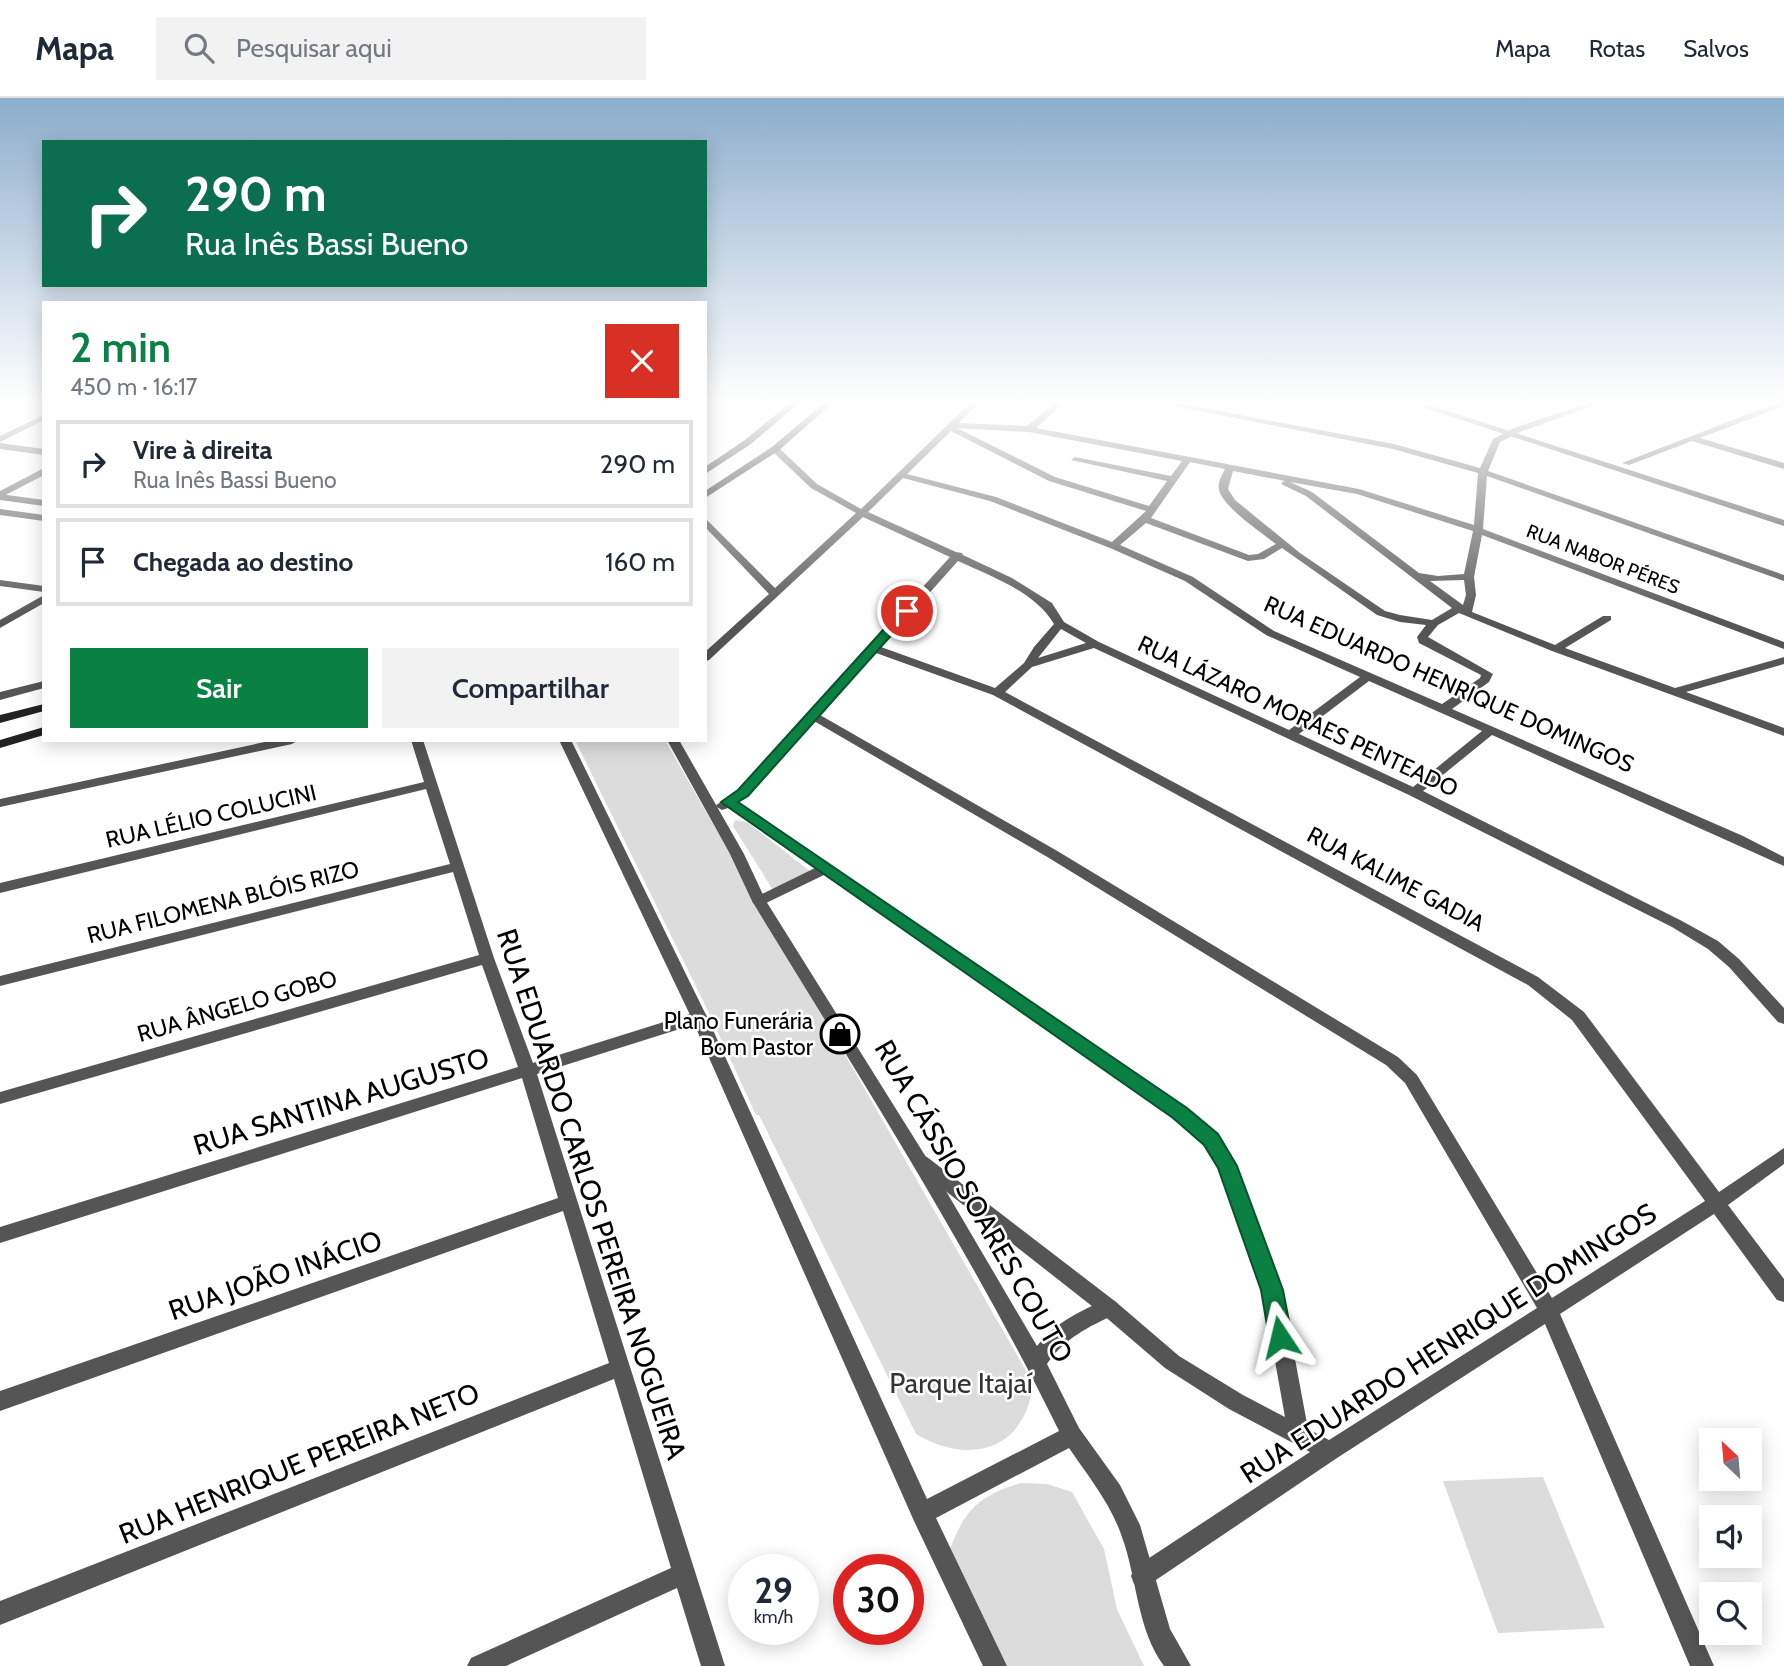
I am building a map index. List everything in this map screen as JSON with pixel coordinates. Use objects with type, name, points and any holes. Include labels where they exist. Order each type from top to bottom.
[{"type":"main road","points":[[707,494],[736,475]]},
{"type":"main road","points":[[0,719],[42,708]]},
{"type":"main road","points":[[0,744],[42,732]]},
{"type":"street","points":[[0,496],[37,475]]},
{"type":"street","name":"RUA LÁZARO MORAES PENTEADO","points":[[802,475],[814,486],[862,513],[958,555],[1038,597],[1048,605],[1060,624],[1095,644],[1414,792],[1665,918],[1713,945],[1734,963],[1784,1018]]},
{"type":"street","points":[[707,656],[900,475]]},
{"type":"street","name":"RUA EDUARDO HENRIQUE DOMINGOS","points":[[901,475],[993,499],[1189,579],[1270,634],[1738,839],[1784,862]]},
{"type":"street","points":[[1045,475],[1152,510]]},
{"type":"street","points":[[1151,475],[1175,480]]},
{"type":"street","points":[[1113,546],[1145,519],[1178,475]]},
{"type":"street","points":[[1227,475],[1223,484],[1224,493],[1282,544],[1381,612],[1408,620],[1434,623]]},
{"type":"street","points":[[1267,475],[1314,498],[1462,610],[1556,649],[1784,732]]},
{"type":"street","name":"RUA NABOR PÉRES","points":[[1278,475],[1381,498],[1478,530],[1784,646]]},
{"type":"street","points":[[1442,710],[1485,680],[1487,674],[1423,641],[1422,637],[1434,623],[1462,610],[1471,594],[1469,577],[1478,530],[1483,475]]},
{"type":"street","points":[[1492,475],[1784,578]]},
{"type":"street","points":[[1641,475],[1784,523]]},
{"type":"street","points":[[1664,475],[1784,514]]},
{"type":"street","points":[[1314,498],[1336,487]]},
{"type":"street","points":[[0,496],[42,503]]},
{"type":"street","points":[[0,512],[42,518]]},
{"type":"street","points":[[1145,519],[1248,558],[1260,557],[1282,544]]},
{"type":"street","points":[[707,523],[774,593]]},
{"type":"street","points":[[958,555],[743,793],[720,807],[826,868],[1180,1113],[1211,1140],[1227,1166],[1272,1290],[1298,1432]]},
{"type":"street","points":[[1413,575],[1438,579],[1469,577]]},
{"type":"street","points":[[0,583],[42,589]]},
{"type":"street","points":[[0,625],[42,599]]},
{"type":"street","points":[[1556,649],[1607,618]]},
{"type":"street","points":[[997,693],[1028,665],[1060,624]]},
{"type":"street","points":[[1028,665],[1095,644]]},
{"type":"street","points":[[707,649],[719,645]]},
{"type":"street","name":"RUA KALIME GADIA","points":[[873,648],[919,662],[997,693],[1533,981],[1578,1016],[1784,1294]]},
{"type":"street","points":[[1674,692],[1784,660]]},
{"type":"street","points":[[1290,735],[1368,677]]},
{"type":"street","points":[[0,696],[42,685]]},
{"type":"street","points":[[814,716],[1054,855],[1392,1061],[1411,1079],[1549,1310],[1702,1666]]},
{"type":"street","points":[[1414,792],[1489,731]]},
{"type":"street","points":[[0,803],[283,742]]},
{"type":"street","name":"RUA EDUARDO CARLOS PEREIRA NOGUEIRA","points":[[418,742],[487,958],[528,1071],[713,1666]]},
{"type":"street","points":[[566,742],[699,1017],[922,1513],[995,1666]]},
{"type":"street","name":"RUA CÁSSIO SOARES COUTO","points":[[674,742],[720,807],[760,901],[920,1162],[1036,1363],[1072,1434],[1112,1493],[1132,1533],[1158,1629],[1166,1648],[1179,1666]]},
{"type":"street","name":"RUA LÉLIO COLUCINI","points":[[0,888],[431,784]]},
{"type":"street","name":"RUA FILOMENA BLÓIS RIZO","points":[[0,981],[457,867]]},
{"type":"street","points":[[760,901],[826,868]]},
{"type":"street","name":"RUA ÂNGELO GOBO","points":[[0,1098],[487,958]]},
{"type":"street","name":"RUA SANTINA AUGUSTO","points":[[0,1235],[699,1017]]},
{"type":"street","name":"RUA EDUARDO HENRIQUE DOMINGOS","points":[[1142,1576],[1330,1451],[1718,1202],[1784,1155]]},
{"type":"street","points":[[920,1162],[1109,1308],[1172,1362],[1236,1402],[1330,1451]]},
{"type":"street","name":"RUA JOÃO INÁCIO","points":[[0,1401],[568,1202]]},
{"type":"street","points":[[1036,1363],[1051,1340],[1064,1329],[1109,1308]]},
{"type":"street","name":"RUA HENRIQUE PEREIRA NETO","points":[[0,1613],[619,1368]]},
{"type":"street","points":[[922,1513],[1072,1434]]},
{"type":"street","points":[[479,1666],[685,1573]]},
{"type":"green space","name":"Parque Itajaí","points":[[576,742],[666,742],[1033,1383],[1028,1406],[1019,1424],[1007,1437],[992,1446],[975,1450],[936,1444],[916,1434],[759,1115],[756,1115]]},
{"type":"green space","points":[[735,820],[747,822],[811,872],[773,890],[733,826]]},
{"type":"green space","points":[[1543,1477],[1605,1628],[1498,1633],[1443,1481]]},
{"type":"green space","points":[[1021,1483],[1047,1484],[1072,1492],[1104,1549],[1117,1609],[1144,1666],[1007,1666],[950,1549],[968,1514],[976,1506],[995,1493]]},
{"type":"place","name":"Plano Funerária Bom Pastor","points":[[840,1034]]},
{"type":"route","points":[[907,611],[743,793],[728,802],[1180,1113],[1211,1140],[1227,1166],[1272,1290],[1280,1337]]}]
